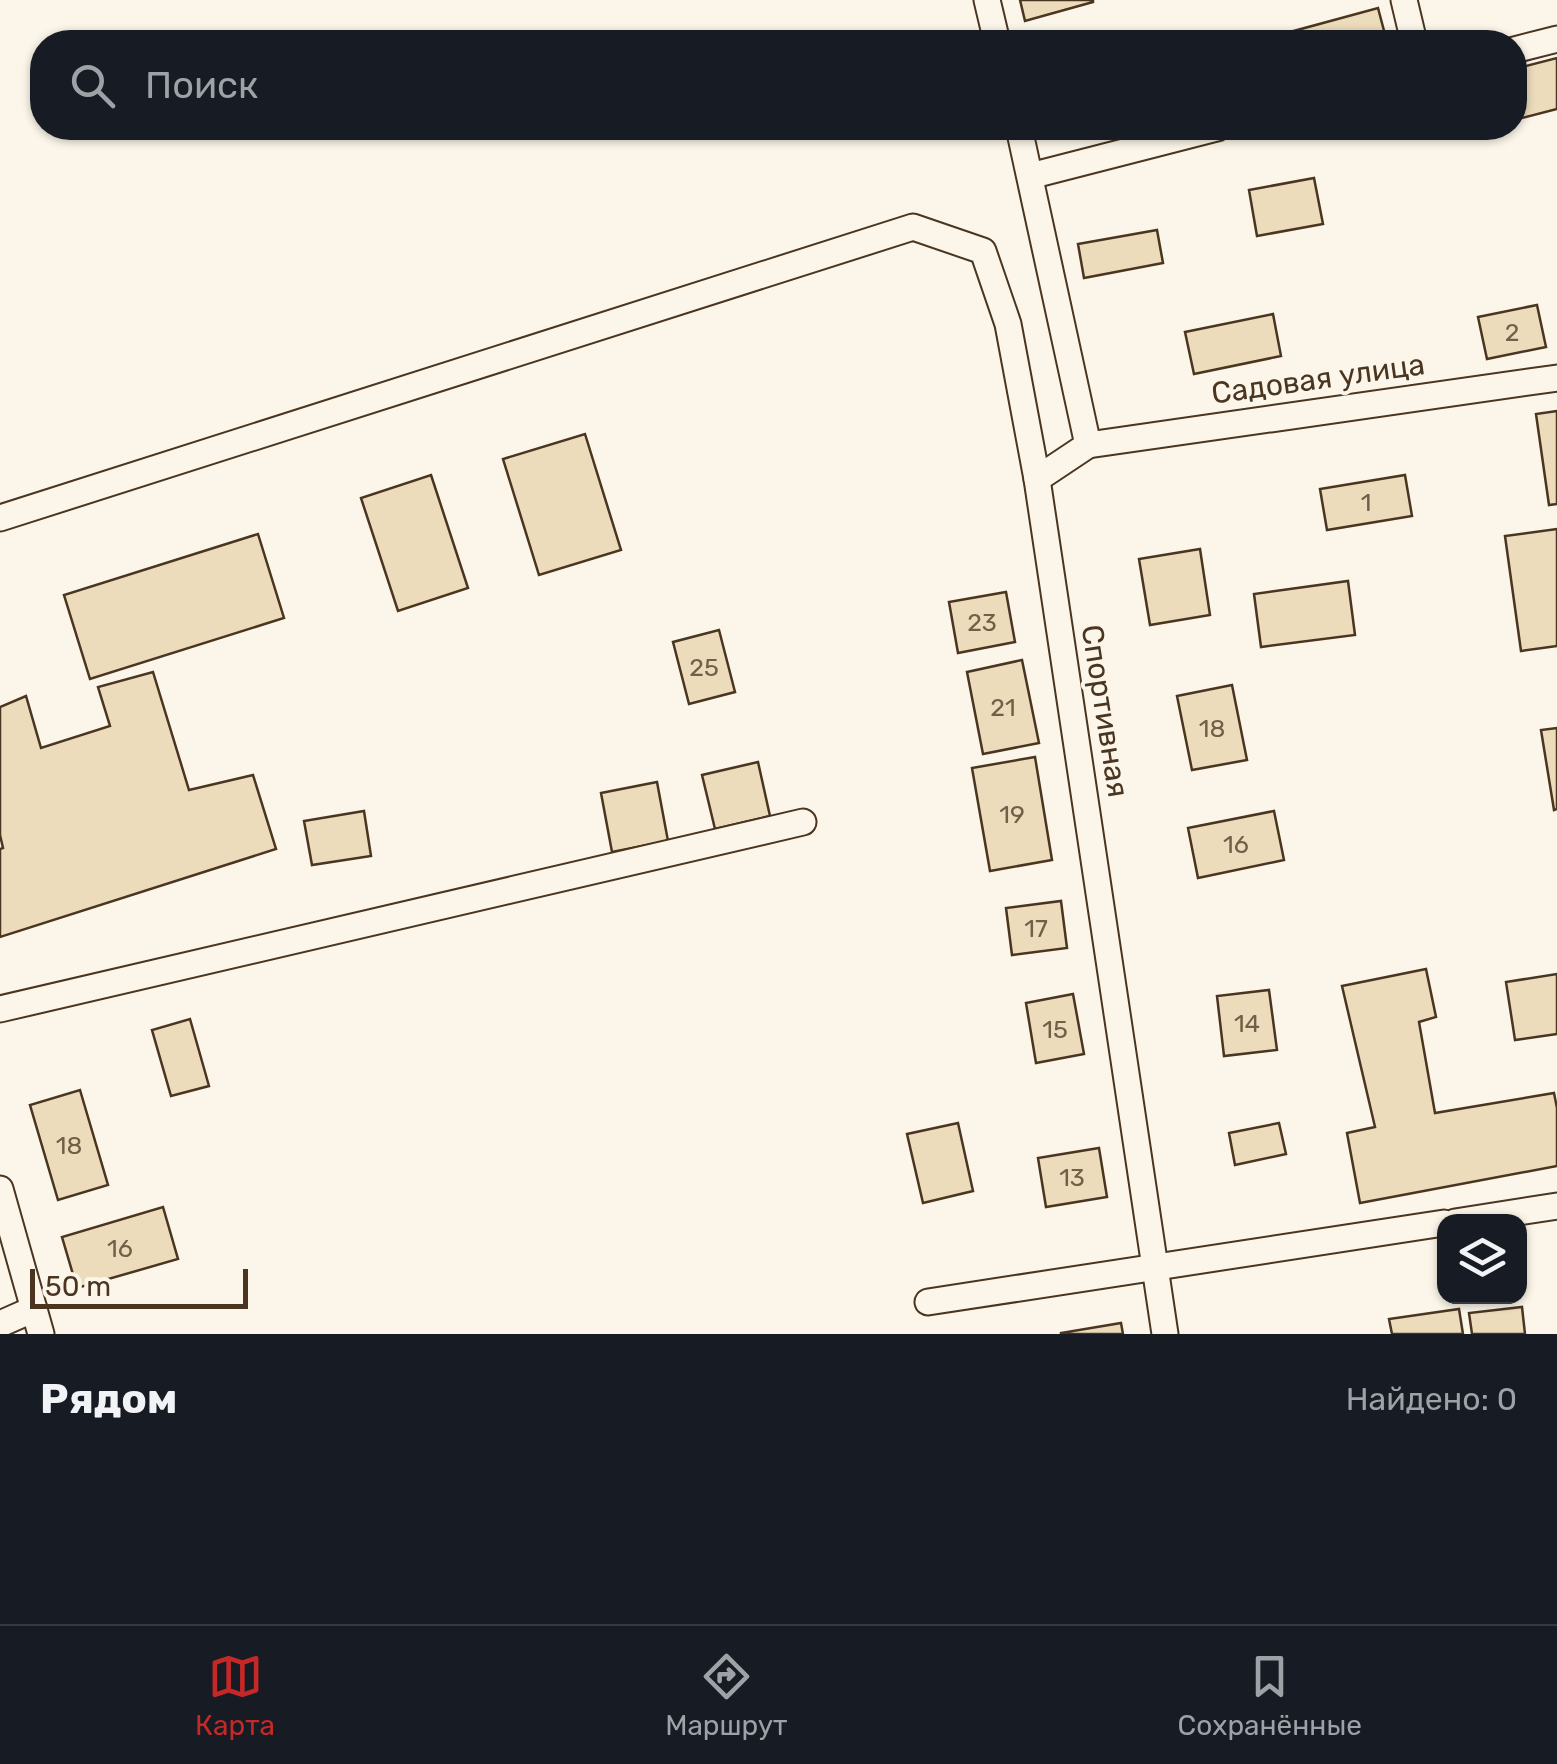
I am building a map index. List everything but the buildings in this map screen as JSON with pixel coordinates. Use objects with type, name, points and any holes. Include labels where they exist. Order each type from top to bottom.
[{"type":"street","points":[[987,0],[995,30]]},
{"type":"street","points":[[1404,0],[1411,30]]},
{"type":"street","points":[[1527,46],[1557,38]]},
{"type":"street","points":[[1021,140],[1088,445],[1037,479]]},
{"type":"street","points":[[1030,176],[1170,140]]},
{"type":"street","name":"Спортивная","points":[[0,518],[913,227],[983,250],[1008,324],[1037,479],[1165,1334]]},
{"type":"street","name":"Садовая улица","points":[[1088,445],[1557,378]]},
{"type":"street","points":[[0,1009],[803,822]]},
{"type":"street","points":[[0,1189],[37,1322],[0,1324]]},
{"type":"street","points":[[1506,1214],[1557,1206]]},
{"type":"street","points":[[928,1302],[1437,1224]]}]
